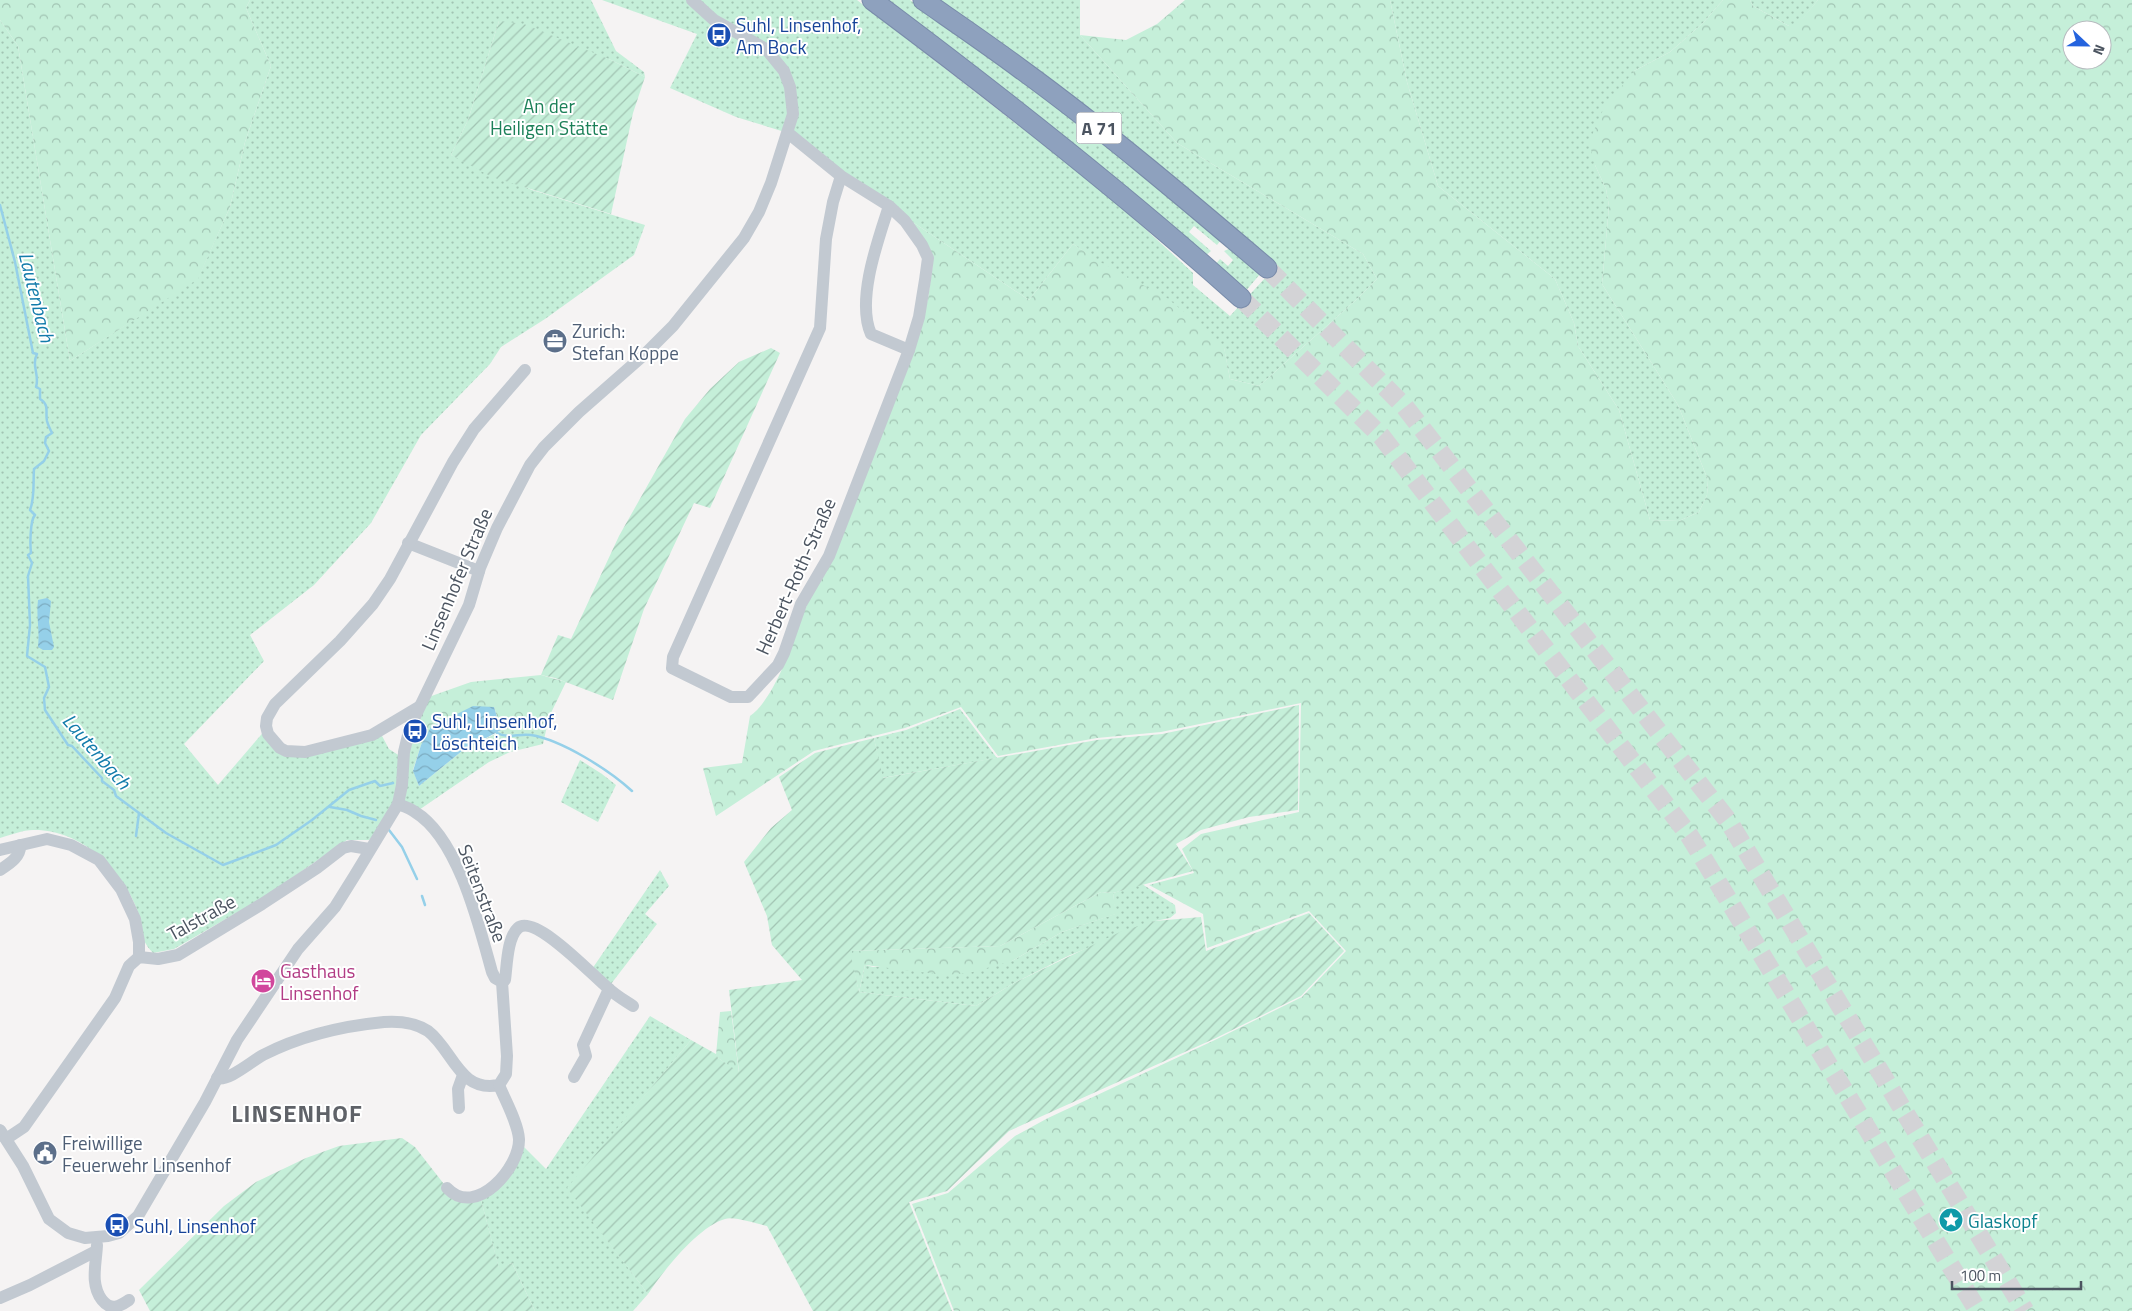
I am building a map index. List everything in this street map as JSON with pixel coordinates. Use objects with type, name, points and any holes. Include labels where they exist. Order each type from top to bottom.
[{"type":"highway","name":"A 71","points":[[872,0],[1082,162],[1241,298]]},
{"type":"highway","name":"A 71","points":[[923,0],[1022,69],[1096,126],[1147,166],[1267,268]]},
{"type":"street","name":"Linsenhofer Straße","points":[[3,1135],[23,1166],[49,1219],[68,1233],[97,1244],[119,1233],[138,1216],[237,1040],[298,949],[335,907],[398,804],[406,743],[419,707],[469,605],[479,571],[516,489],[544,447],[579,412],[645,354],[673,326],[744,238],[759,212],[788,134],[794,114],[790,87],[784,71],[766,49],[714,20],[692,0]]},
{"type":"street","name":"Herbert-Roth-Straße","points":[[788,134],[841,176],[888,206],[911,229],[928,258],[919,317],[909,350],[829,556],[801,604],[778,665],[748,698],[731,697],[672,668],[673,657],[820,328],[826,239],[833,202],[841,176]]},
{"type":"street","points":[[888,206],[871,263],[865,314],[866,324],[871,334],[909,350]]},
{"type":"street","points":[[419,707],[372,735],[328,747],[296,752],[280,748],[268,734],[267,718],[275,704],[366,614],[390,579],[408,542],[474,429],[525,370]]},
{"type":"street","points":[[408,542],[479,571]]},
{"type":"street","name":"Seitenstraße","points":[[398,804],[416,812],[427,822],[450,853],[478,922],[492,972],[495,978],[502,982]]},
{"type":"street","points":[[0,850],[47,839],[71,845],[100,860],[120,889],[135,919],[139,942],[139,957],[129,966],[115,998],[24,1127],[3,1135]]},
{"type":"street","points":[[0,870],[18,855],[20,845]]},
{"type":"street","name":"Talstraße","points":[[139,957],[158,959],[178,955],[262,904],[317,868],[342,848],[351,846],[369,849]]},
{"type":"street","name":"Seitenstraße","points":[[500,1085],[506,1074],[508,1056],[502,982],[505,980],[508,952],[514,935],[521,926],[530,925],[557,942],[609,990],[633,1006]]},
{"type":"street","points":[[574,1077],[586,1056],[583,1045],[609,990]]},
{"type":"street","points":[[217,1078],[227,1078],[265,1054],[322,1033],[358,1025],[387,1022],[414,1024],[428,1031],[441,1044],[462,1075],[477,1083],[491,1086],[500,1085],[519,1137],[516,1155],[500,1180],[488,1191],[480,1196],[466,1198],[452,1193],[447,1188]]},
{"type":"street","points":[[459,1108],[458,1089],[462,1075]]},
{"type":"street","points":[[0,1298],[30,1285],[97,1244]]},
{"type":"street","points":[[97,1244],[94,1280],[97,1293],[104,1304],[111,1308],[117,1308],[129,1300]]},
{"type":"green space","points":[[0,0],[250,0],[246,8],[271,66],[245,142],[230,207],[198,279],[70,361],[18,46],[0,20]]},
{"type":"green space","points":[[250,0],[591,0],[616,51],[644,72],[645,77],[611,60],[499,21],[468,120],[451,155],[532,190],[645,225],[634,255],[545,319],[501,347],[490,364],[421,435],[371,523],[314,585],[250,635],[264,661],[184,744],[218,785],[267,728],[281,745],[296,750],[381,734],[389,749],[403,758],[410,727],[431,729],[421,745],[413,770],[419,786],[462,751],[501,730],[499,723],[549,717],[543,744],[510,752],[489,762],[416,812],[398,804],[381,830],[369,840],[347,840],[264,897],[174,949],[153,953],[143,938],[140,918],[131,896],[111,867],[98,854],[67,836],[50,831],[29,830],[0,838],[0,20],[18,46],[70,361],[198,278],[230,207],[245,142],[271,66],[246,8]]},
{"type":"green space","points":[[602,0],[857,0],[1113,199],[1193,273],[1193,285],[1230,316],[1277,265],[1124,136],[1072,96],[936,0],[1080,0],[1080,35],[1177,143],[1363,254],[1377,279],[1259,386],[1230,379],[1224,348],[1073,244],[1029,300],[911,221],[788,133],[736,117],[670,88],[697,34]]},
{"type":"green space","points":[[881,0],[910,0],[1091,131],[1221,240],[1217,245],[1194,226],[1189,232],[1211,251],[1204,257]]},
{"type":"green space","points":[[1185,0],[1390,0],[1407,82],[1438,186],[1555,279],[1574,323],[1578,346],[1619,410],[1650,520],[1679,521],[1699,512],[1707,495],[1708,480],[1678,405],[1602,284],[1609,206],[1606,189],[1595,165],[1589,142],[1603,110],[1634,71],[1670,52],[1703,23],[1723,0],[1750,0],[1753,6],[1789,26],[1796,26],[1818,0],[2132,0],[2132,1311],[954,1311],[912,1204],[948,1193],[1015,1136],[1048,1118],[1302,997],[1346,951],[1309,911],[1207,948],[1203,914],[1149,885],[1194,873],[1182,849],[1201,834],[1299,812],[1301,703],[1161,732],[1097,738],[998,756],[961,707],[905,728],[814,751],[716,816],[703,768],[742,763],[750,716],[765,700],[784,665],[796,631],[914,349],[928,299],[933,263],[911,221],[1029,300],[1073,244],[1102,263],[1167,298],[1224,347],[1230,379],[1259,386],[1377,279],[1363,254],[1177,143],[1080,35],[1126,40],[1157,24]]},
{"type":"green space","points":[[1390,0],[1723,0],[1703,23],[1670,52],[1634,71],[1595,165],[1606,189],[1609,206],[1602,284],[1678,405],[1708,480],[1707,495],[1699,512],[1679,521],[1650,520],[1619,410],[1578,346],[1574,323],[1555,279],[1438,186],[1407,82]]},
{"type":"green space","points":[[1750,0],[1818,0],[1797,26],[1789,26],[1753,6]]},
{"type":"green space","name":"An der Heiligen Stätte","points":[[499,21],[524,24],[611,60],[645,77],[633,113],[611,214],[492,177],[451,155],[468,120]]},
{"type":"green space","points":[[1231,248],[1261,273],[1244,293],[1214,266],[1220,259],[1228,266],[1233,260],[1224,251]]},
{"type":"green space","points":[[771,348],[780,353],[710,508],[694,503],[644,609],[613,700],[555,678],[541,675],[558,635],[571,639],[619,536],[685,419],[710,389],[739,362]]},
{"type":"green space","points":[[541,675],[566,682],[549,717],[499,723],[494,707],[431,729],[410,727],[423,699],[471,682]]},
{"type":"green space","points":[[1299,705],[1298,810],[1249,817],[1201,830],[1176,844],[1193,871],[1113,893],[1101,892],[1000,946],[850,951],[859,992],[976,1006],[1014,983],[1122,931],[1155,921],[1201,917],[1206,951],[1309,913],[1344,951],[1301,996],[1216,1038],[1009,1131],[947,1191],[909,1202],[952,1311],[813,1311],[767,1226],[729,1218],[715,1223],[704,1230],[682,1250],[648,1294],[567,1188],[691,1040],[716,1054],[718,1058],[739,1072],[729,990],[802,980],[772,945],[767,916],[744,862],[771,828],[792,810],[779,777],[815,753],[874,738],[883,778],[1097,740],[1162,734]]},
{"type":"green space","points":[[960,709],[997,758],[882,778],[874,738],[906,730]]},
{"type":"green space","points":[[580,760],[616,785],[598,822],[561,802]]},
{"type":"green space","points":[[660,870],[669,886],[645,914],[657,924],[611,984],[592,969]]},
{"type":"green space","points":[[1142,884],[1175,905],[1176,913],[1170,918],[1155,921],[1068,956],[1014,983],[976,1006],[859,992],[865,965],[873,967],[1012,961],[1062,932],[1115,914],[1113,893]]},
{"type":"green space","points":[[1101,892],[1113,893],[1116,914],[1062,932],[1012,961],[969,973],[944,975],[865,965],[859,992],[849,951],[1000,946]]},
{"type":"green space","points":[[731,1011],[739,1073],[716,1055],[720,1012]]},
{"type":"green space","points":[[650,1016],[691,1040],[568,1188],[648,1294],[633,1311],[535,1311],[512,1263],[499,1269],[480,1196],[488,1191],[519,1142],[546,1169]]},
{"type":"green space","points":[[402,1138],[415,1147],[447,1188],[480,1196],[499,1268],[512,1263],[535,1311],[150,1311],[139,1290],[224,1206],[256,1182],[306,1158],[339,1146]]},
{"type":"water","points":[[47,598],[51,601],[49,622],[54,647],[52,650],[43,650],[38,647],[38,600]]},
{"type":"water","points":[[473,706],[494,707],[501,730],[462,751],[419,786],[413,771],[421,745],[431,727]]},
{"type":"waterway","name":"Lautenbach","points":[[0,205],[15,262],[33,353],[37,354],[35,358],[36,387],[40,389],[40,399],[46,406],[47,421],[52,433],[46,437],[45,443],[49,451],[44,461],[34,469],[33,495],[30,510],[35,515],[31,527],[31,553],[28,555],[32,563],[28,576],[30,625],[27,656],[45,667],[49,687],[44,698],[45,710],[68,745],[72,746],[102,778],[102,781],[114,790],[116,796],[166,833],[223,865],[276,845],[312,820],[349,790],[375,781],[380,786],[393,783]]},
{"type":"waterway","name":"Lautenbach","points":[[497,733],[505,736],[531,735],[571,749],[598,765],[632,791]]},
{"type":"waterway","points":[[330,807],[347,810],[376,820]]},
{"type":"waterway","points":[[136,836],[139,813]]},
{"type":"waterway","points":[[389,830],[402,847],[417,879]]},
{"type":"waterway","points":[[422,896],[425,905]]},
{"type":"tunnel","points":[[1267,268],[1405,407],[1729,822],[2025,1311]]},
{"type":"tunnel","points":[[1241,298],[1382,437],[1689,835],[1978,1311]]},
{"type":"place","name":"Suhl, Linsenhof, Am Bock","points":[[719,35]]},
{"type":"place","name":"Zurich: Stefan Koppe","points":[[555,341]]},
{"type":"place","name":"Suhl, Linsenhof, Löschteich","points":[[415,731]]},
{"type":"place","name":"Gasthaus Linsenhof","points":[[263,981]]},
{"type":"place","name":"Freiwillige Feuerwehr Linsenhof","points":[[45,1153]]},
{"type":"place","name":"Glaskopf","points":[[1951,1220]]},
{"type":"place","name":"Suhl, Linsenhof","points":[[117,1225]]},
{"type":"district","name":"LINSENHOF","points":[[297,1113]]}]
